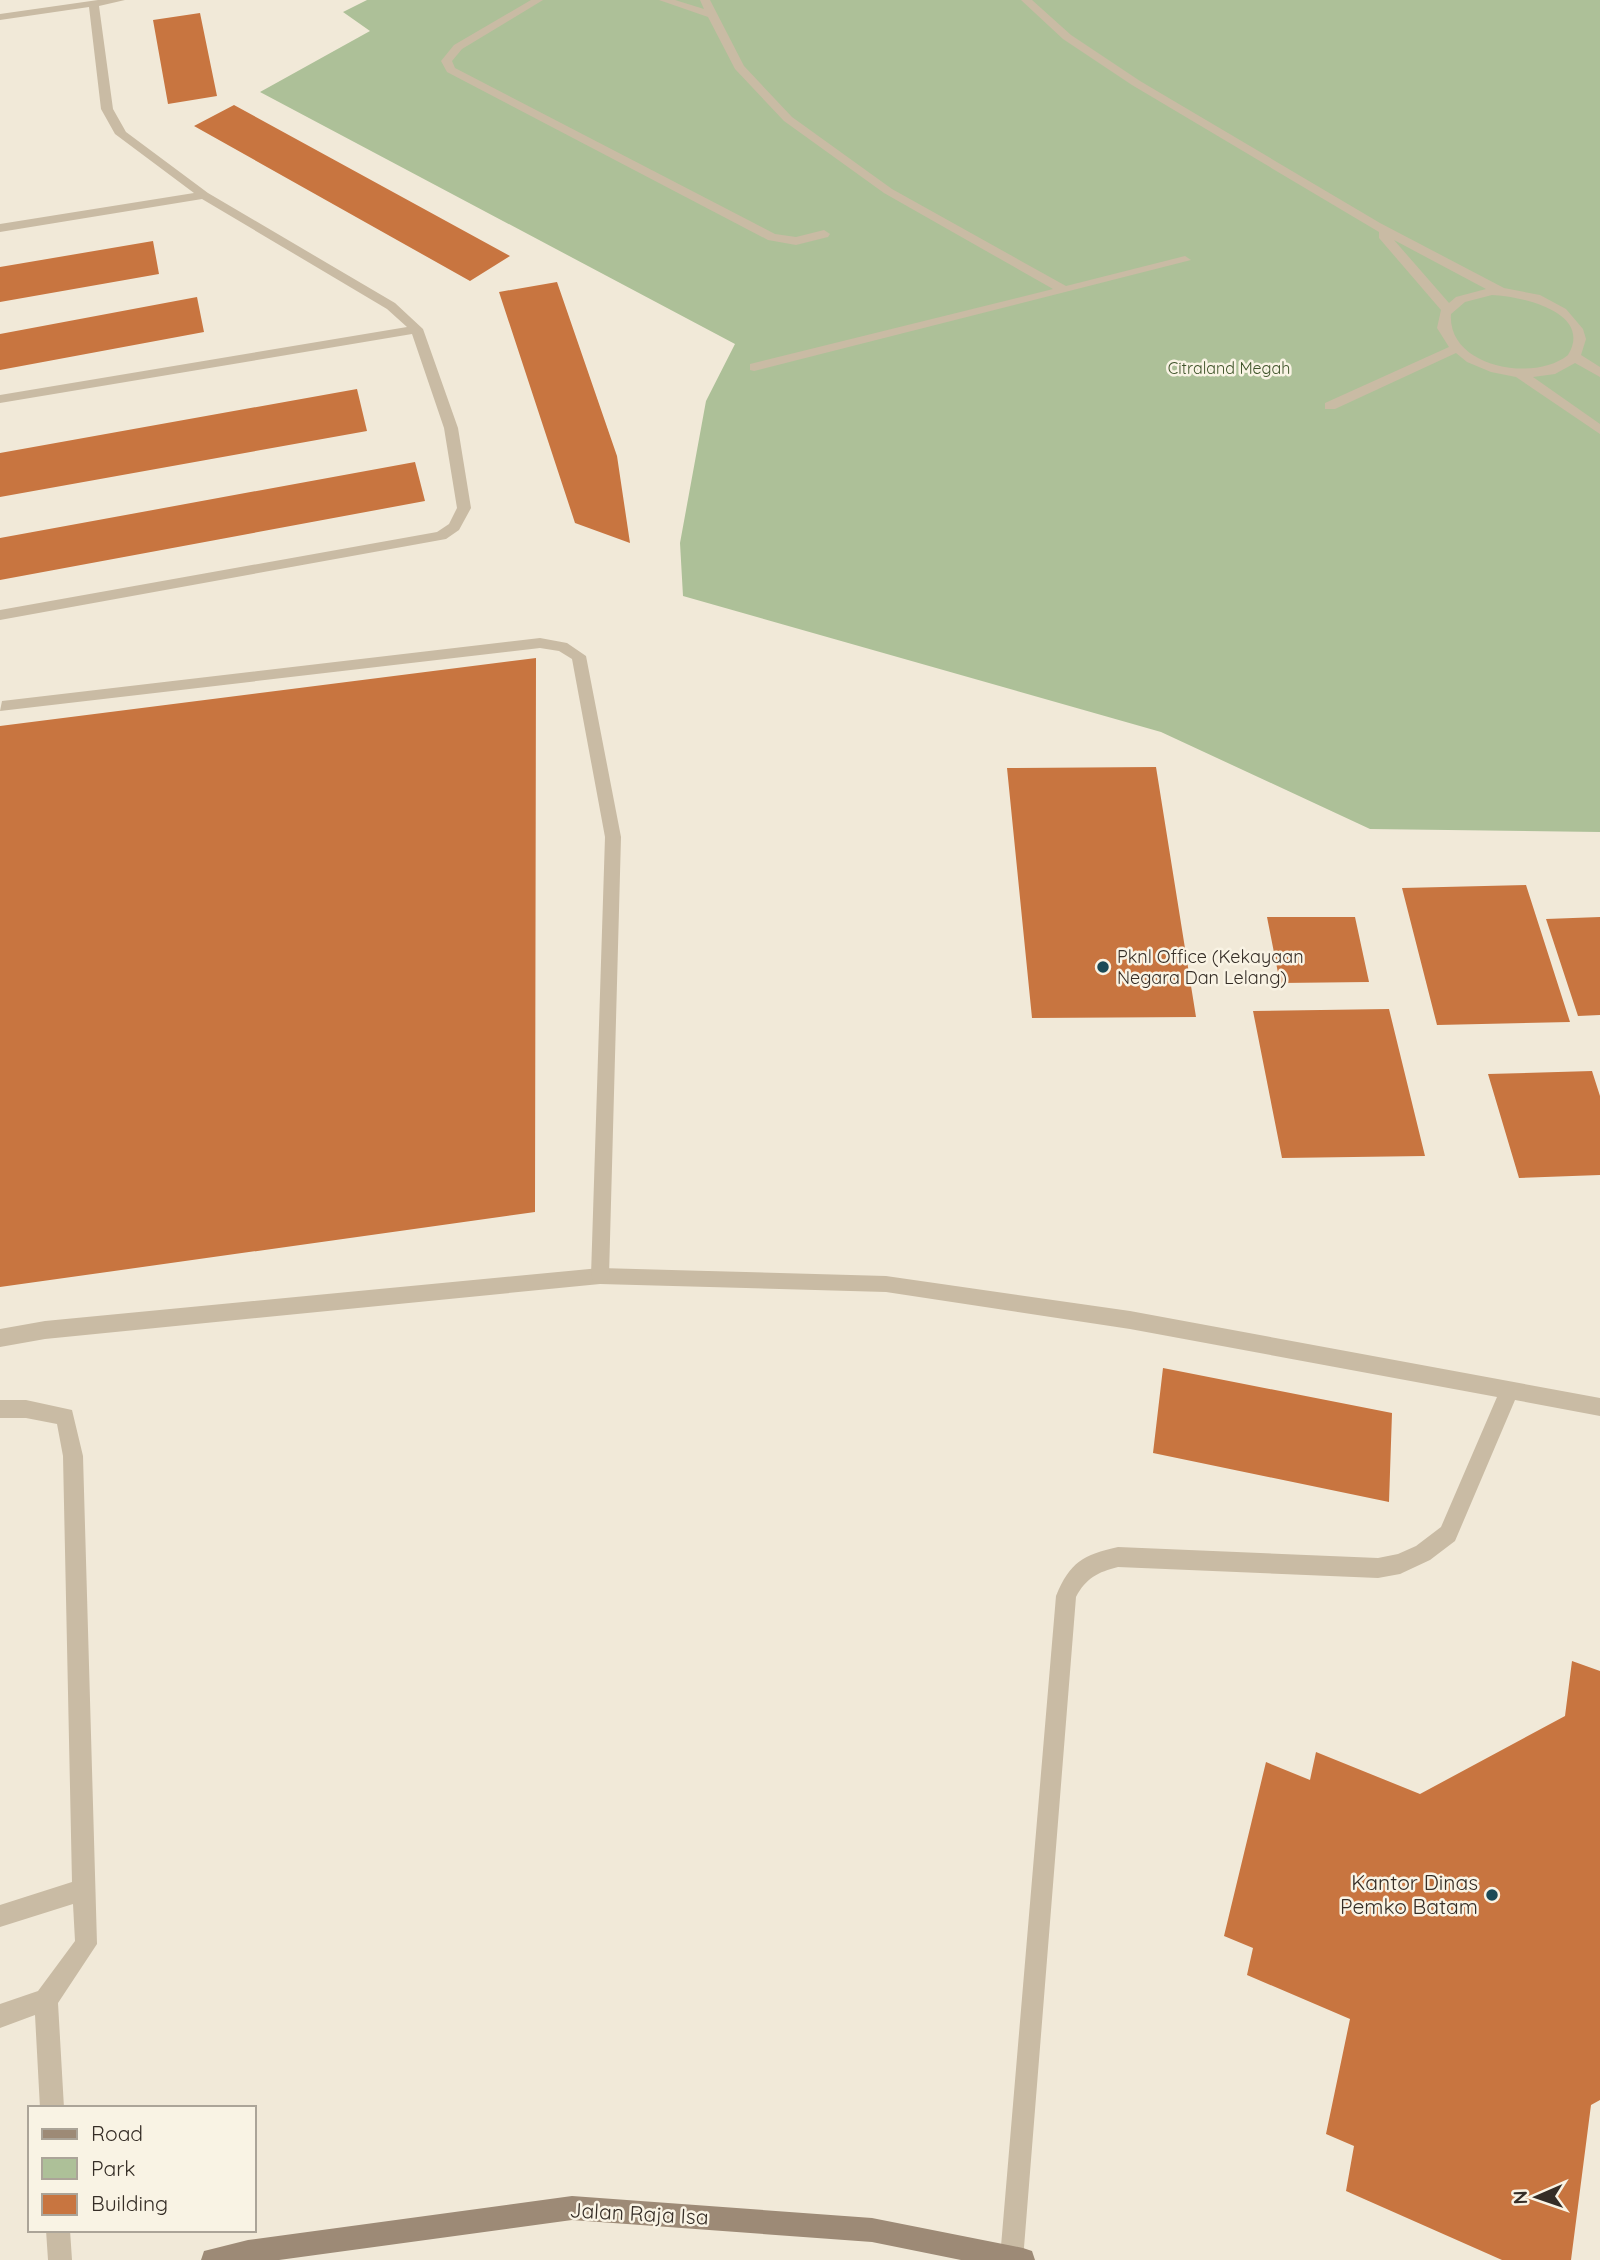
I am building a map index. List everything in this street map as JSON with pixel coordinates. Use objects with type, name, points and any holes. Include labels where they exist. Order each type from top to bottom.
[{"type":"main road","name":"Jalan Raja Isa","points":[[212,2260],[248,2252],[572,2208],[872,2230],[1018,2259]]},
{"type":"street","points":[[0,18],[120,0]]},
{"type":"street","points":[[538,0],[458,47],[446,61],[451,70],[772,237],[796,241],[824,234]]},
{"type":"street","points":[[664,0],[713,15]]},
{"type":"street","points":[[705,0],[739,67],[788,119],[888,191],[1062,289]]},
{"type":"street","points":[[1026,0],[1067,37],[1136,83],[1376,226],[1502,292]]},
{"type":"street","points":[[0,615],[441,536],[454,527],[464,508],[452,428],[417,329],[391,306],[204,195],[121,134],[107,108],[94,4]]},
{"type":"street","points":[[0,228],[204,195]]},
{"type":"street","points":[[1376,226],[1447,309]]},
{"type":"street","points":[[754,367],[1185,260]]},
{"type":"street","points":[[1502,292],[1533,297],[1567,315],[1578,329],[1581,343],[1575,356],[1562,367],[1543,373],[1520,374],[1495,370],[1473,362],[1455,349],[1445,335],[1443,321],[1447,309],[1458,300],[1473,294],[1502,292]]},
{"type":"street","points":[[0,399],[417,329]]},
{"type":"street","points":[[1330,406],[1455,349]]},
{"type":"street","points":[[1575,356],[1600,373]]},
{"type":"street","points":[[1520,374],[1600,430]]},
{"type":"street","points":[[2,706],[540,643],[562,647],[579,656],[613,837],[600,1276]]},
{"type":"street","points":[[0,1338],[45,1330],[600,1276],[886,1284],[1130,1320],[1600,1407]]},
{"type":"street","points":[[1018,2259],[1066,1596],[1075,1575],[1092,1563],[1118,1557],[1377,1568],[1400,1564],[1423,1553],[1448,1534],[1509,1391]]},
{"type":"street","points":[[0,1409],[26,1409],[65,1416],[74,1456],[86,1944],[46,2000],[0,2016]]},
{"type":"street","points":[[0,1916],[83,1889]]},
{"type":"street","points":[[46,2000],[52,2106]]},
{"type":"street","points":[[58,2232],[60,2260]]},
{"type":"green space","name":"Citraland Megah","points":[[367,0],[1600,0],[1600,832],[1370,829],[1161,732],[683,596],[680,543],[706,401],[735,344],[260,92],[370,31],[343,12]]},
{"type":"building","points":[[200,13],[217,96],[168,104],[153,20]]},
{"type":"building","points":[[234,105],[510,256],[470,281],[194,126]]},
{"type":"building","points":[[153,241],[159,274],[0,302],[0,267]]},
{"type":"building","points":[[557,282],[617,456],[630,543],[575,523],[499,292]]},
{"type":"building","points":[[197,297],[204,332],[0,370],[0,334]]},
{"type":"building","points":[[357,389],[367,431],[0,497],[0,453]]},
{"type":"building","points":[[415,462],[425,501],[0,580],[0,538]]},
{"type":"building","points":[[536,658],[535,1212],[0,1287],[0,726]]},
{"type":"building","name":"Pknl Office (Kekayaan Negara Dan Lelang)","points":[[1156,767],[1196,1017],[1032,1018],[1007,768]]},
{"type":"building","points":[[1526,885],[1570,1022],[1437,1025],[1402,888]]},
{"type":"building","points":[[1267,917],[1355,917],[1369,982],[1280,983]]},
{"type":"building","points":[[1600,917],[1600,1015],[1578,1016],[1546,919]]},
{"type":"building","points":[[1389,1009],[1425,1156],[1282,1158],[1253,1011]]},
{"type":"building","points":[[1592,1071],[1600,1096],[1600,1175],[1519,1178],[1488,1074]]},
{"type":"building","points":[[1163,1368],[1392,1413],[1389,1502],[1153,1453]]},
{"type":"building","name":"Kantor Dinas Pemko Batam","points":[[1572,1661],[1600,1671],[1600,2100],[1591,2105],[1571,2260],[1502,2260],[1346,2191],[1354,2146],[1326,2134],[1350,2019],[1247,1975],[1253,1948],[1224,1936],[1266,1762],[1310,1780],[1316,1752],[1420,1794],[1565,1716]]},
{"type":"place","name":"Pknl Office (Kekayaan Negara Dan Lelang)","points":[[1103,967]]},
{"type":"place","name":"Kantor Dinas Pemko Batam","points":[[1492,1895]]}]
